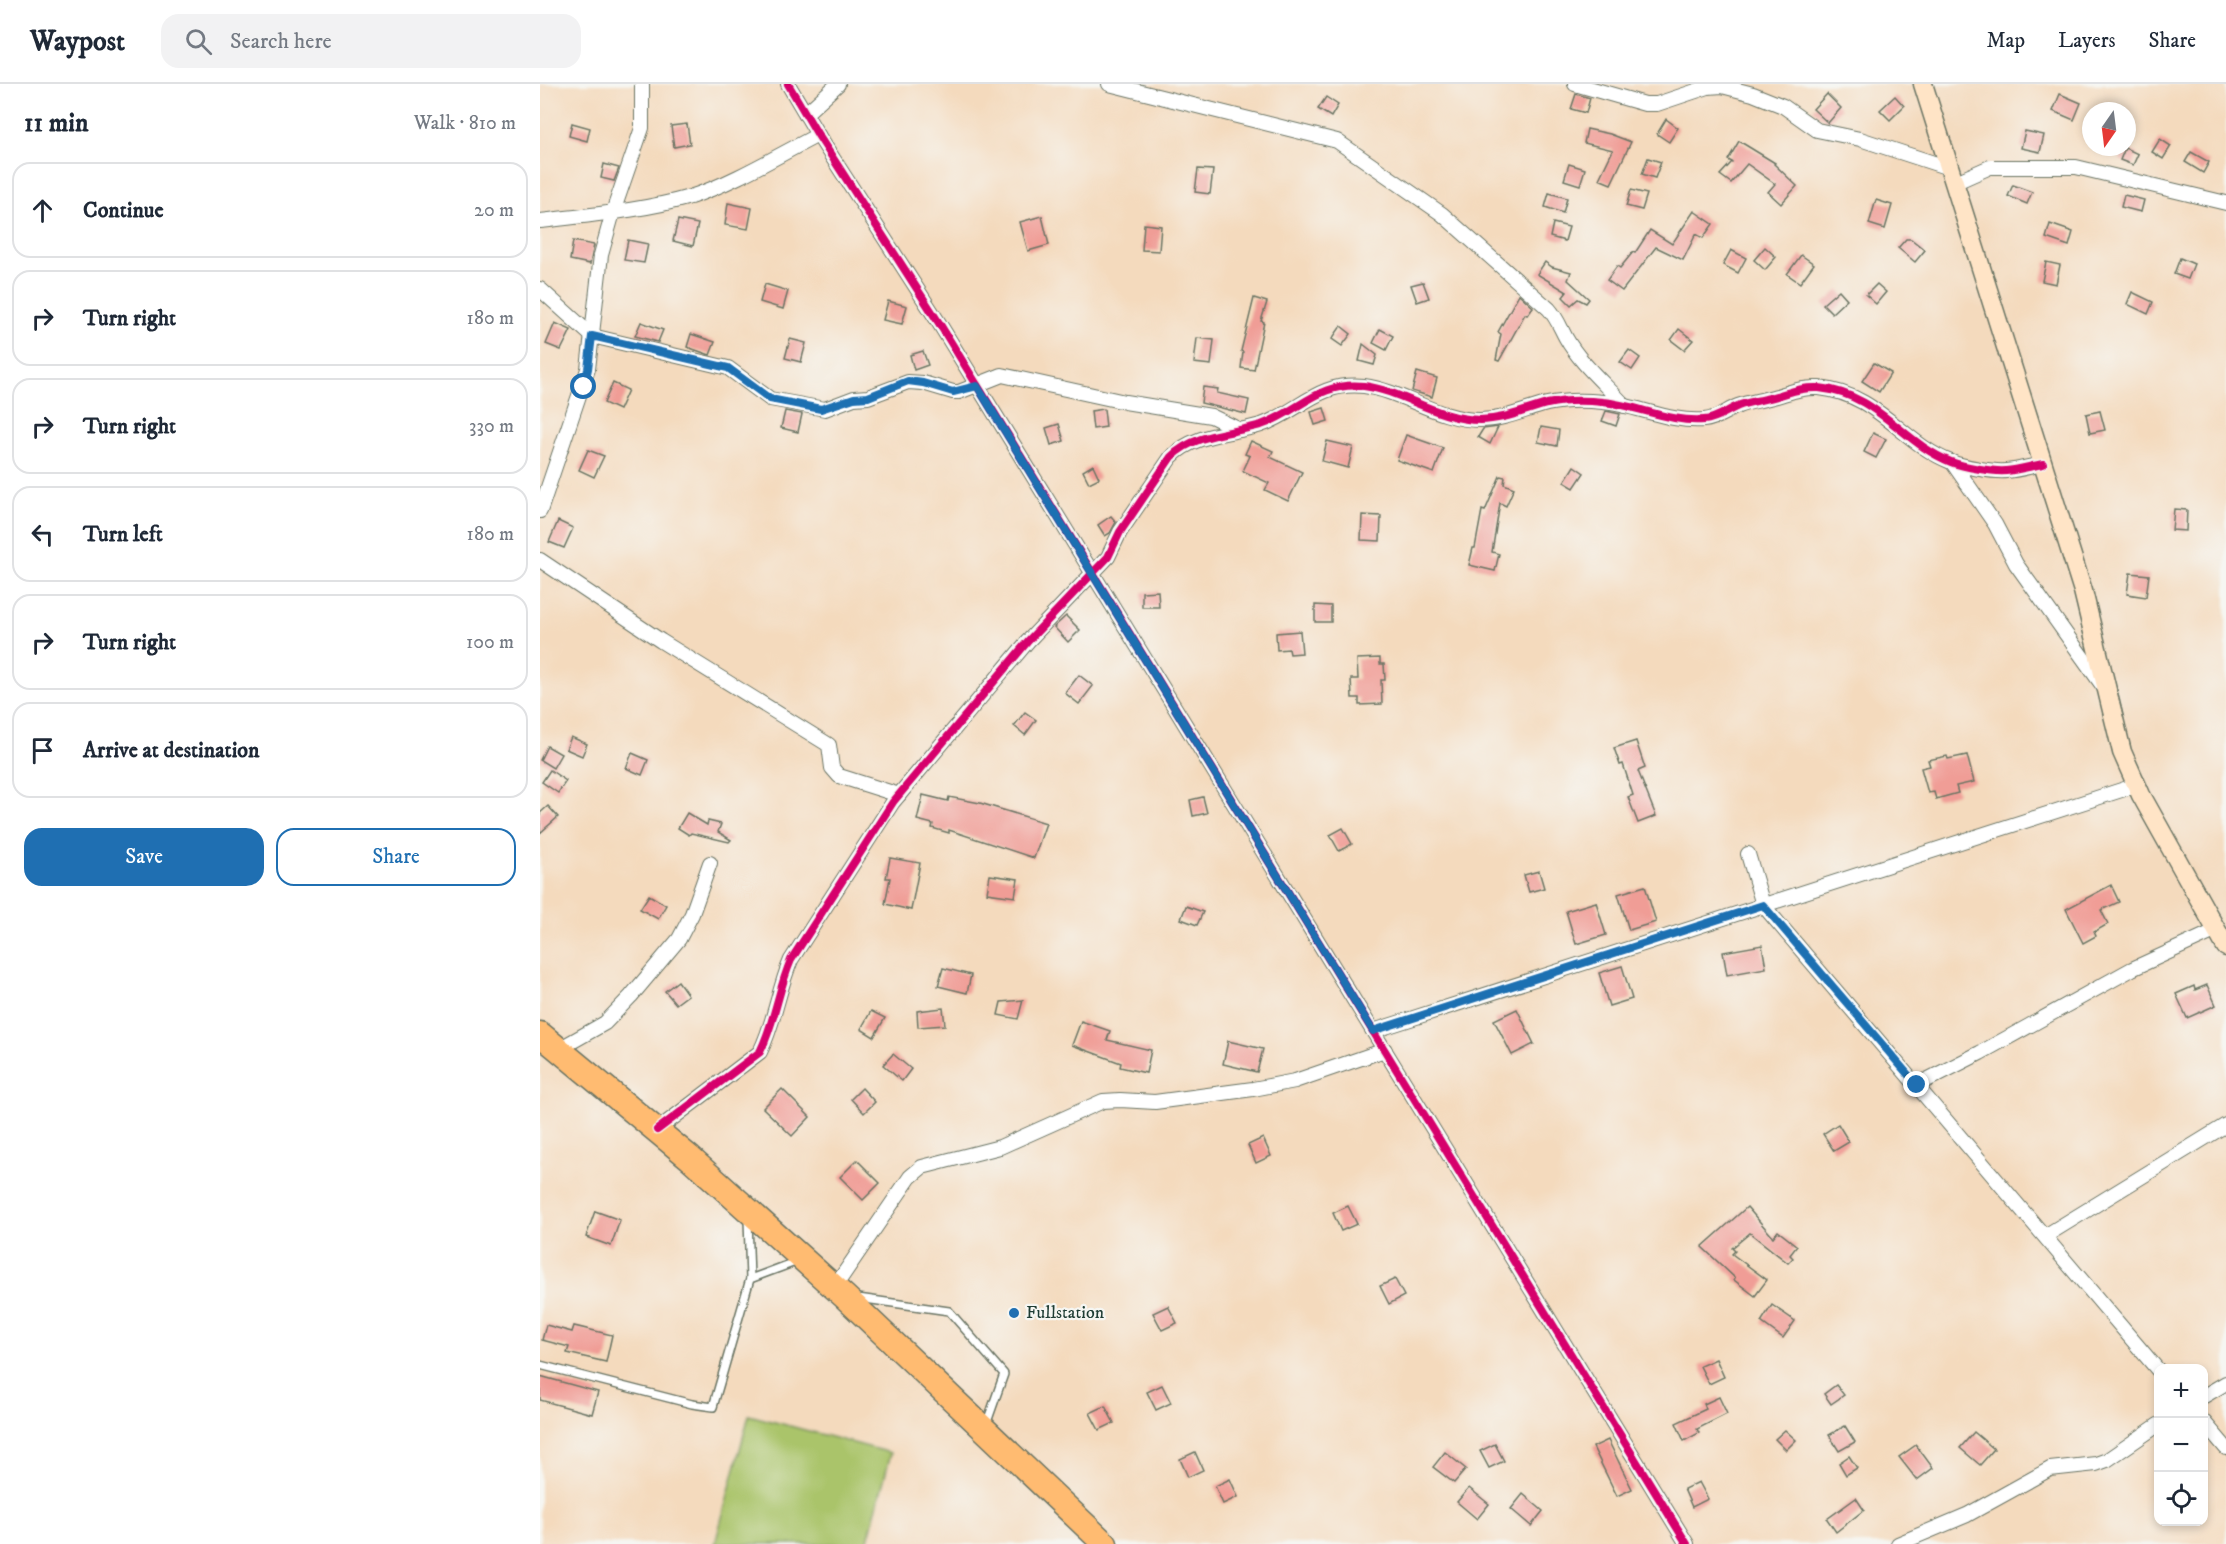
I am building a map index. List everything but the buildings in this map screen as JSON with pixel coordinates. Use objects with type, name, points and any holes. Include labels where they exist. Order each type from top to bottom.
[{"type":"highway","points":[[549,1042],[657,1130],[839,1292],[1105,1544]]},
{"type":"street","points":[[540,511],[584,387],[602,255],[613,212],[642,128],[642,84]]},
{"type":"street","points":[[788,84],[1094,574],[1687,1544]]},
{"type":"street","points":[[806,114],[838,84]]},
{"type":"street","points":[[1108,84],[1337,141],[1442,214],[1549,309],[1579,356],[1625,406]]},
{"type":"street","points":[[1575,84],[1645,104],[1657,104],[1708,87],[1722,86],[1754,94],[1783,106],[1817,130],[1860,139],[1951,175],[1989,167],[2076,167],[2226,203]]},
{"type":"street","points":[[1923,84],[2083,591],[2122,752],[2137,785],[2226,947]]},
{"type":"street","points":[[540,221],[613,212],[690,197],[717,186],[818,135]]},
{"type":"street","points":[[540,289],[592,336],[728,368],[770,399],[821,409],[854,398],[868,397],[908,381],[953,392],[977,386],[995,376],[1002,375],[1125,402],[1211,416],[1240,430]]},
{"type":"street","points":[[657,1130],[760,1052],[769,1034],[784,977],[796,952],[899,795],[1028,641],[1094,574],[1108,557],[1120,532],[1171,457],[1180,447],[1194,440],[1262,424],[1325,391],[1346,386],[1364,386],[1386,391],[1452,416],[1477,420],[1500,419],[1548,404],[1579,400],[1605,402],[1683,419],[1704,420],[1719,417],[1748,402],[1773,397],[1791,390],[1819,388],[1851,396],[1876,409],[1915,440],[1952,462],[2005,472],[2043,464]]},
{"type":"street","points":[[1952,462],[1995,524],[2016,564],[2108,692]]},
{"type":"street","points":[[540,560],[661,641],[829,746],[832,768],[839,776],[899,795]]},
{"type":"street","points":[[1373,1031],[2137,785]]},
{"type":"street","points":[[1748,854],[1763,905],[2154,1365]]},
{"type":"street","points":[[549,1042],[605,1023],[631,996],[679,939],[692,914],[711,863]]},
{"type":"street","points":[[1917,1085],[2132,969],[2217,930]]},
{"type":"street","points":[[839,1292],[910,1177],[922,1167],[1000,1147],[1102,1101],[1155,1102],[1253,1089],[1295,1081],[1384,1050]]},
{"type":"street","points":[[2045,1236],[2226,1125]]},
{"type":"street","points":[[2208,1394],[2226,1383]]},
{"type":"street","points":[[2208,1427],[2226,1448]]},
{"type":"street","points":[[1898,1544],[1967,1515],[2050,1469],[2096,1464],[2107,1460],[2154,1428]]},
{"type":"lane","points":[[540,1365],[692,1404],[713,1407],[750,1279],[748,1210]]},
{"type":"lane","points":[[750,1279],[802,1259]]},
{"type":"lane","points":[[839,1292],[949,1311],[1004,1374],[984,1430]]},
{"type":"green space","points":[[749,1415],[891,1453],[867,1544],[715,1544]]},
{"type":"cycle path","points":[[788,84],[818,135],[939,323],[1687,1544]]},
{"type":"cycle path","points":[[657,1130],[760,1052],[791,960],[893,802],[1028,641],[1108,557],[1120,532],[1171,457],[1191,443],[1213,435],[1261,425],[1321,393],[1348,386],[1378,389],[1435,411],[1465,419],[1480,420],[1506,417],[1539,406],[1568,401],[1596,401],[1679,419],[1704,420],[1746,403],[1799,390],[1819,388],[1840,392],[1858,399],[1934,454],[1951,462],[1978,469],[2000,471],[2043,464]]},
{"type":"place","name":"Fullstation","points":[[1014,1313]]},
{"type":"route","points":[[584,387],[592,336],[728,368],[770,399],[821,409],[854,398],[878,394],[894,385],[908,381],[953,392],[977,386],[1373,1031],[1763,905],[1917,1085]]}]
